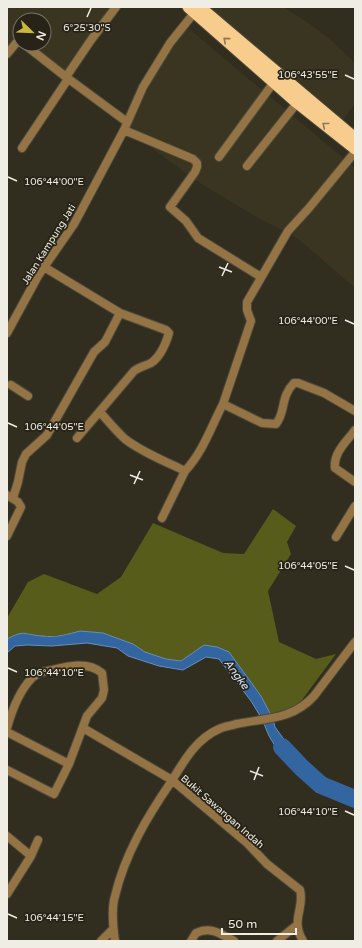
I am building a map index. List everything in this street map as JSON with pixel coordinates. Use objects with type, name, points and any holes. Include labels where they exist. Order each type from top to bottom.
[{"type":"highway","points":[[194,9],[297,103],[355,151]]},
{"type":"highway","points":[[194,9],[355,138]]},
{"type":"street","points":[[22,148],[90,40],[116,7]]},
{"type":"street","name":"Jalan Kampung Jati","points":[[7,333],[38,276],[74,224],[126,126],[143,88],[160,58],[194,9]]},
{"type":"street","points":[[34,52],[126,126],[193,159],[197,163],[195,172],[170,207],[186,221],[198,238],[261,277]]},
{"type":"street","points":[[219,157],[274,82]]},
{"type":"street","points":[[248,166],[297,103]]},
{"type":"street","points":[[162,518],[185,471],[193,463],[201,449],[223,404],[251,322],[246,306],[247,302],[288,231],[309,208],[355,151]]},
{"type":"street","points":[[44,267],[120,314],[166,330],[169,333],[166,343],[156,359],[134,371],[77,438]]},
{"type":"street","points":[[7,536],[21,507],[18,502],[10,496],[18,482],[22,462],[26,454],[47,435],[94,352],[105,342],[120,314]]},
{"type":"street","points":[[223,404],[262,423],[276,424],[280,420],[284,400],[289,388],[294,383],[298,383],[324,393],[355,411]]},
{"type":"street","points":[[8,386],[28,396]]},
{"type":"street","points":[[100,412],[118,433],[136,446],[185,471]]},
{"type":"street","points":[[355,430],[337,454],[334,464],[335,468],[355,482]]},
{"type":"street","points":[[336,537],[352,516],[355,506]]},
{"type":"street","points":[[115,941],[113,929],[114,898],[134,842],[186,757],[196,744],[205,736],[220,728],[286,715],[307,704],[355,642]]},
{"type":"street","points":[[7,728],[12,710],[20,694],[33,676],[42,672],[82,666],[98,670],[102,673],[104,681],[102,698],[87,716],[69,764],[55,793],[53,795],[7,770]]},
{"type":"street","name":"Bukit Sawangan Indah","points":[[82,728],[172,780],[247,844],[267,864],[300,890],[301,896],[297,925],[303,941]]},
{"type":"street","points":[[7,732],[69,764]]},
{"type":"street","points":[[7,836],[31,856]]},
{"type":"street","points":[[7,894],[31,856],[38,840]]},
{"type":"street","points":[[277,941],[297,925]]},
{"type":"street","points":[[101,941],[113,929]]},
{"type":"street","points":[[192,941],[196,933],[202,930],[214,931],[234,941]]},
{"type":"shaded area","points":[[7,7],[114,7],[66,74],[37,52],[52,52],[52,12],[12,12],[12,46],[7,49]]},
{"type":"shaded area","points":[[203,7],[283,7],[310,24],[332,41],[355,63],[355,103],[341,123]]},
{"type":"shaded area","points":[[187,27],[355,168],[355,288],[303,243],[290,234],[258,218],[195,180],[148,145],[124,137],[158,61]]},
{"type":"green space","points":[[273,509],[296,526],[287,542],[291,554],[268,591],[279,642],[316,659],[336,654],[296,708],[273,719],[261,696],[229,652],[204,645],[181,661],[166,659],[145,652],[133,644],[103,633],[80,631],[69,634],[43,637],[27,633],[7,639],[7,618],[28,582],[44,574],[97,594],[121,577],[153,523],[223,553],[244,554]]},
{"type":"water","points":[[80,631],[103,633],[133,644],[145,652],[166,659],[181,661],[204,645],[217,647],[229,652],[261,696],[273,719],[275,727],[301,763],[296,767],[277,749],[251,701],[219,659],[206,657],[183,670],[159,666],[128,656],[117,648],[87,643],[52,646],[15,646],[7,653],[7,639],[18,634],[25,633],[52,636]]},
{"type":"waterway","name":"Angke","points":[[282,747],[321,785],[355,799]]}]
